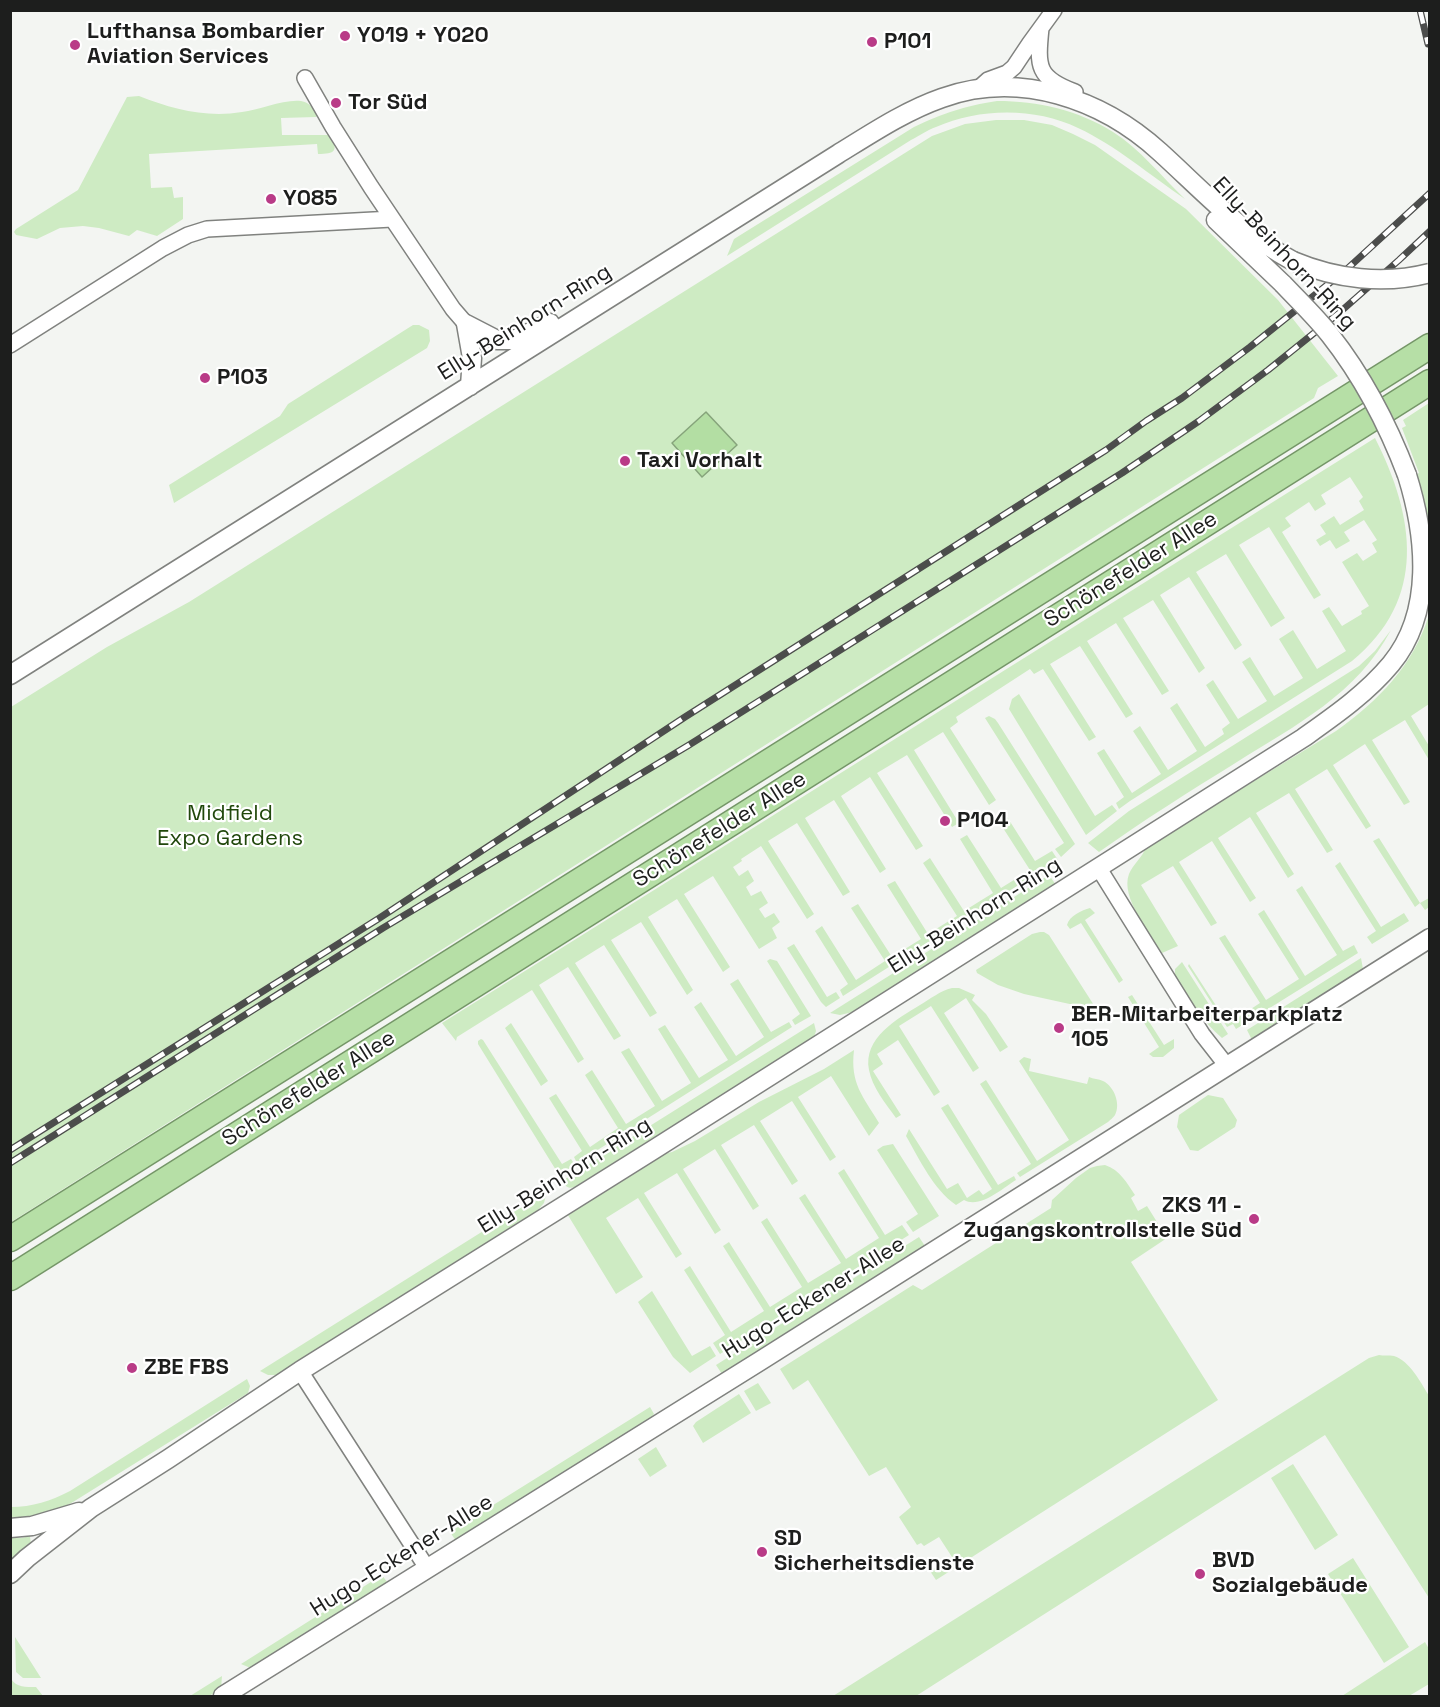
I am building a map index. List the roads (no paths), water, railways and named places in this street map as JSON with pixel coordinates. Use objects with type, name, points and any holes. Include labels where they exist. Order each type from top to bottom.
[{"type":"highway","name":"Schönefelder Allee","points":[[10,1239],[1430,346]]},
{"type":"highway","name":"Schönefelder Allee","points":[[10,1278],[1430,382]]},
{"type":"street","points":[[978,89],[988,80],[1007,73],[1014,67],[1054,10]]},
{"type":"street","name":"Elly-Beinhorn-Ring","points":[[1041,27],[1039,59],[1045,76],[1052,82],[1079,94],[1088,104]]},
{"type":"street","points":[[305,78],[338,135],[392,219],[453,309],[466,324],[496,340],[514,340],[562,317],[578,318]]},
{"type":"street","name":"Elly-Beinhorn-Ring","points":[[10,675],[898,118],[945,97],[998,87],[1037,89],[1088,104],[1144,138],[1234,221],[1274,251],[1293,261],[1320,271],[1363,279],[1405,278],[1430,273]]},
{"type":"street","name":"Elly-Beinhorn-Ring","points":[[10,1574],[91,1508],[300,1371],[1303,738],[1340,713],[1368,689],[1391,664],[1412,626],[1420,600],[1423,552],[1419,521],[1407,475],[1384,421],[1352,366],[1329,333],[1283,284],[1195,198],[1185,175]]},
{"type":"street","points":[[10,345],[163,248],[188,235],[207,230],[392,219]]},
{"type":"street","points":[[466,324],[472,358],[470,386]]},
{"type":"street","points":[[1420,600],[1430,577]]},
{"type":"street","points":[[1098,867],[1203,1034],[1227,1066]]},
{"type":"street","name":"Hugo-Eckener-Allee","points":[[224,1696],[1430,938]]},
{"type":"street","points":[[300,1371],[427,1568]]},
{"type":"street","name":"Elly-Beinhorn-Ring","points":[[10,1527],[32,1526],[91,1508]]},
{"type":"railway","points":[[1420,10],[1428,44]]},
{"type":"railway","points":[[10,1150],[378,919],[685,717],[1106,450],[1182,398],[1250,347],[1347,269],[1430,193]]},
{"type":"railway","points":[[10,1163],[383,928],[689,745],[1122,473],[1199,421],[1268,370],[1339,313],[1430,231]]},
{"type":"place","name":"Y019 + Y020","points":[[345,36]]},
{"type":"place","name":"P101","points":[[872,42]]},
{"type":"place","name":"Lufthansa Bombardier Aviation Services","points":[[75,45]]},
{"type":"place","name":"Tor Süd","points":[[336,103]]},
{"type":"place","name":"Y085","points":[[271,199]]},
{"type":"place","name":"P103","points":[[205,378]]},
{"type":"place","name":"Taxi Vorhalt","points":[[625,461]]},
{"type":"place","name":"P104","points":[[945,821]]},
{"type":"place","name":"BER-Mitarbeiterparkplatz 105","points":[[1059,1028]]},
{"type":"place","name":"ZKS 11 - Zugangskontrollstelle Süd","points":[[1254,1219]]},
{"type":"place","name":"ZBE FBS","points":[[132,1368]]},
{"type":"place","name":"SD Sicherheitsdienste","points":[[762,1552]]},
{"type":"place","name":"BVD Sozialgebäude","points":[[1200,1574]]},
{"type":"park label","name":"Midfield Expo Gardens","points":[[230,826]]}]
